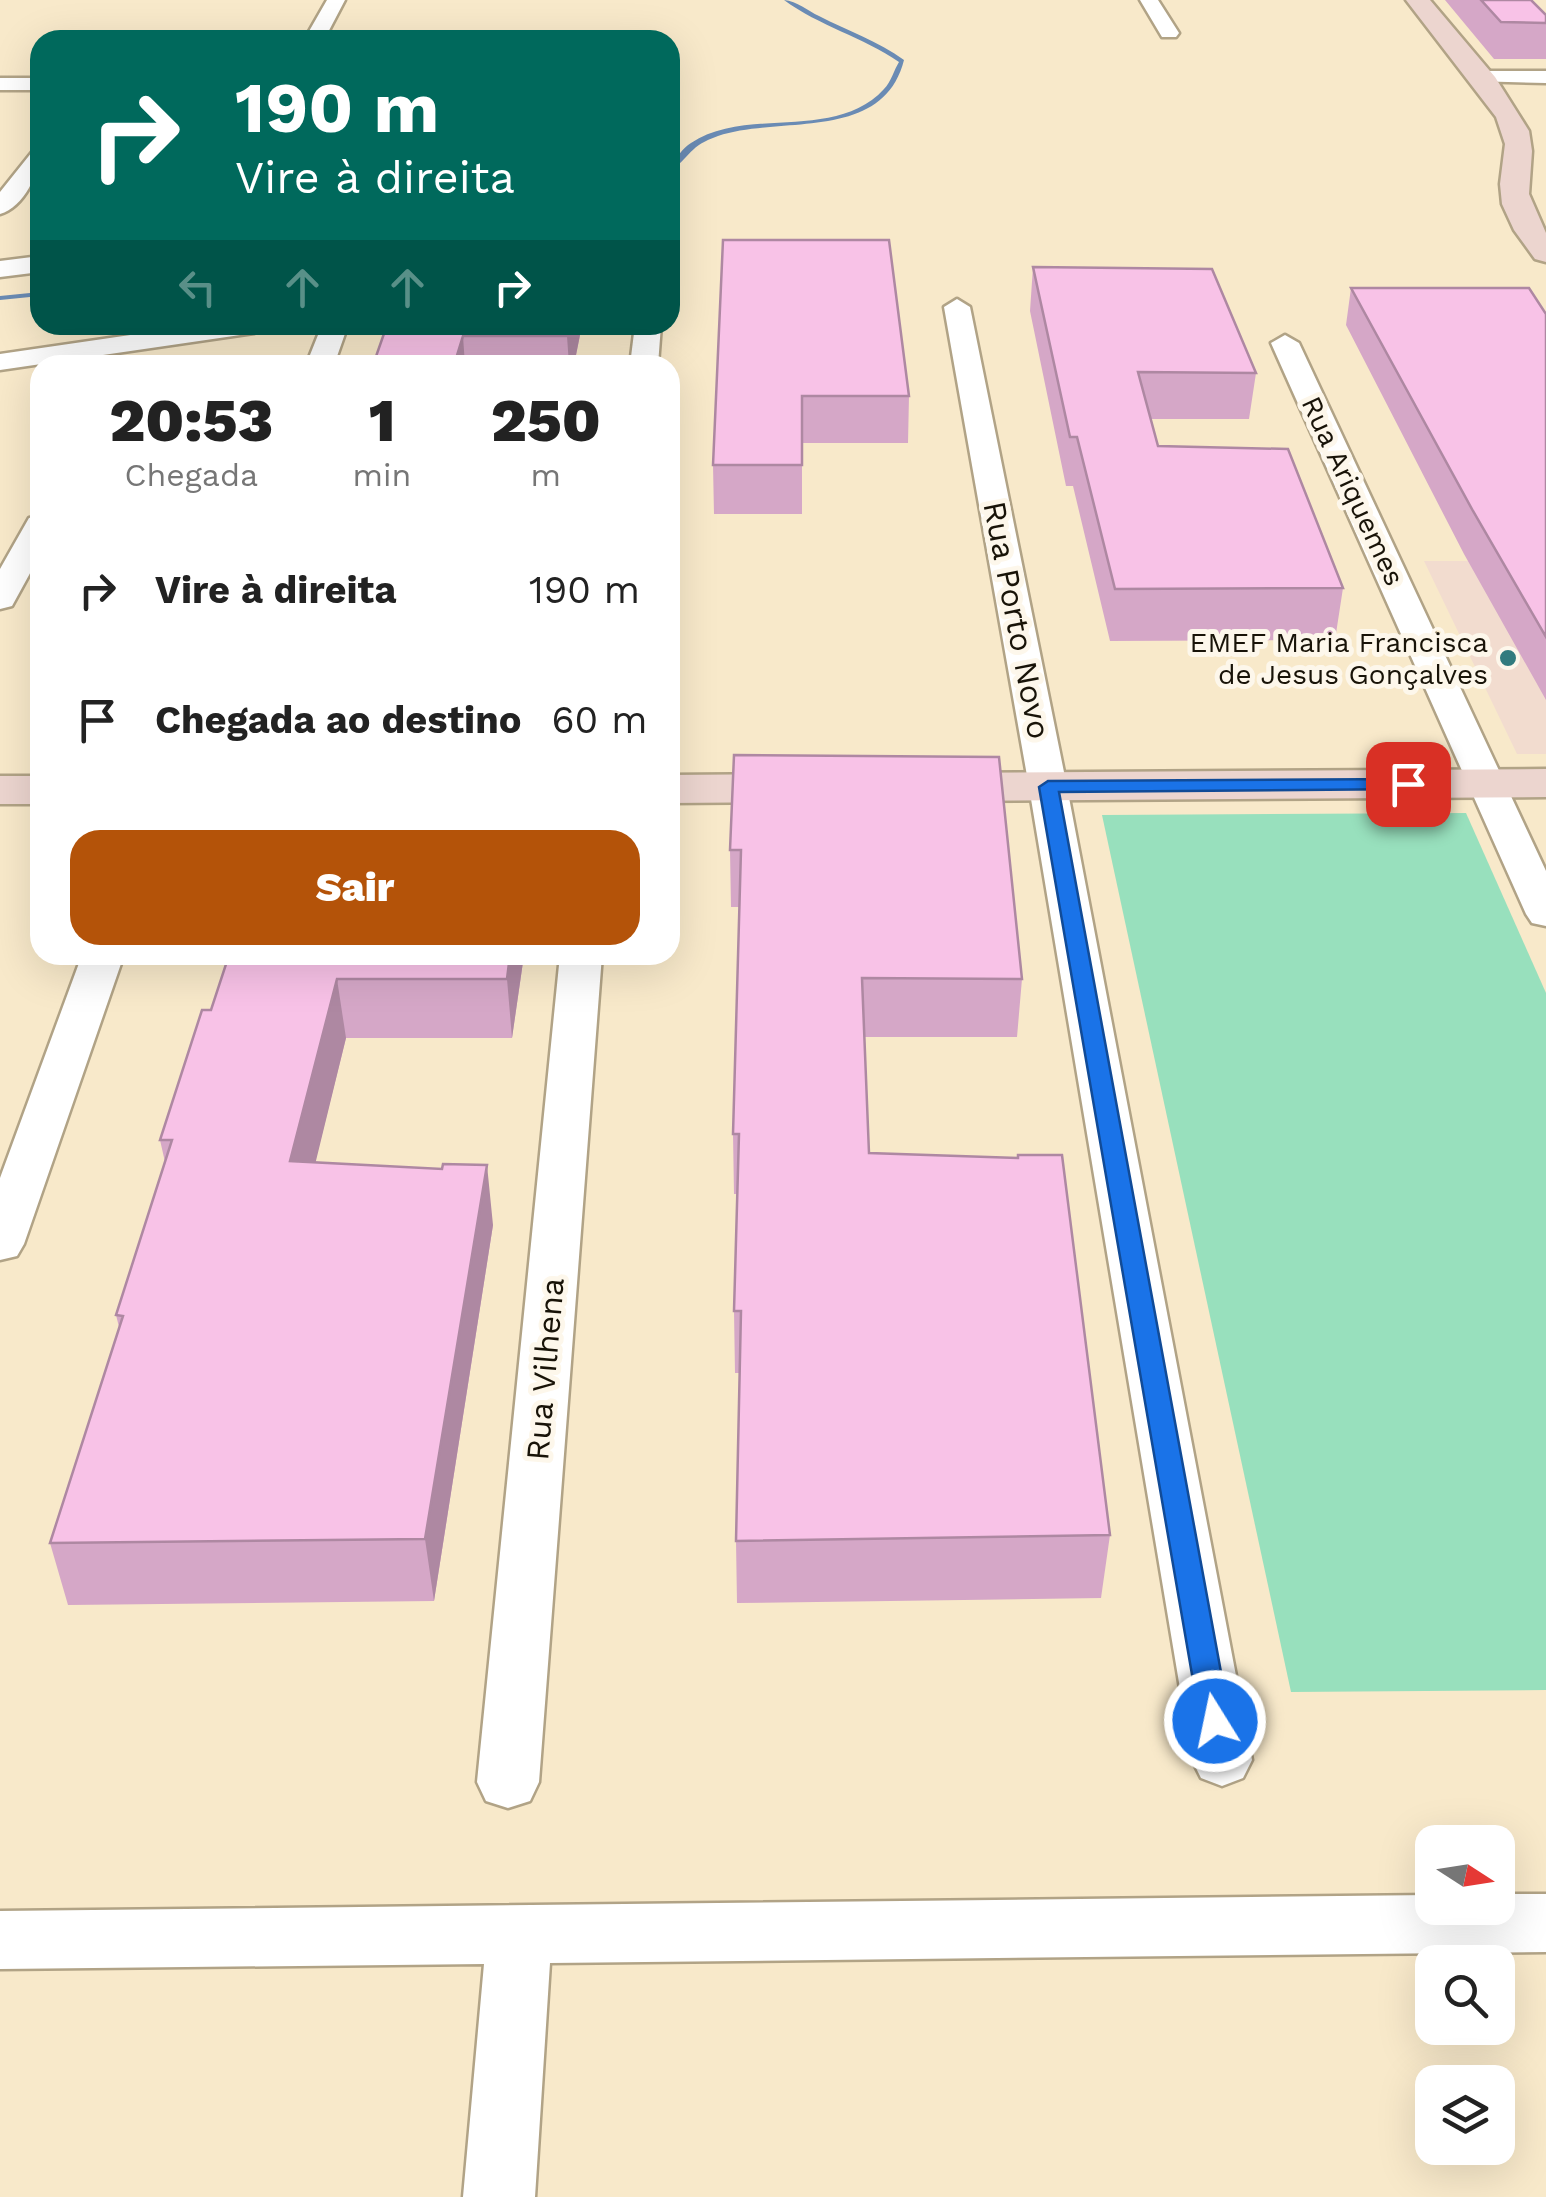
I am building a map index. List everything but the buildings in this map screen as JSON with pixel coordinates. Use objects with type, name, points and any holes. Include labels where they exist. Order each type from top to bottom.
[{"type":"street","points":[[320,30],[336,0]]},
{"type":"street","points":[[1150,0],[1169,32]]},
{"type":"street","points":[[1418,0],[1506,112],[1517,133],[1520,156],[1514,184],[1518,210],[1546,253]]},
{"type":"street","points":[[1479,78],[1546,77]]},
{"type":"street","points":[[0,84],[30,84]]},
{"type":"street","points":[[0,207],[30,170]]},
{"type":"street","points":[[0,269],[30,265]]},
{"type":"street","name":"Rua Porto Novo","points":[[957,307],[1048,787],[1222,1760]]},
{"type":"street","points":[[133,354],[212,335]]},
{"type":"street","name":"Rua Ariquemes","points":[[1285,342],[1546,914]]},
{"type":"street","points":[[0,362],[30,360]]},
{"type":"street","points":[[0,598],[30,543]]},
{"type":"street","points":[[680,788],[1546,784]]},
{"type":"street","points":[[0,790],[30,790]]},
{"type":"street","points":[[0,1244],[99,965]]},
{"type":"street","name":"Rua Vilhena","points":[[508,1782],[580,965]]},
{"type":"street","points":[[0,1940],[1546,1923]]},
{"type":"street","points":[[498,2197],[520,1935]]},
{"type":"shaded area","name":"EMEF Maria Francisca de Jesus Gonçalves","points":[[1424,561],[1546,561],[1546,754],[1517,754]]},
{"type":"green space","points":[[1466,813],[1546,993],[1546,1690],[1291,1692],[1102,815]]},
{"type":"waterway","points":[[680,158],[693,144],[722,133],[842,116],[868,106],[889,88],[902,61],[787,0]]},
{"type":"waterway","points":[[0,298],[30,295]]},
{"type":"place","name":"EMEF Maria Francisca de Jesus Gonçalves","points":[[1508,658]]},
{"type":"route","points":[[1215,1721],[1048,787],[1408,784]]}]
